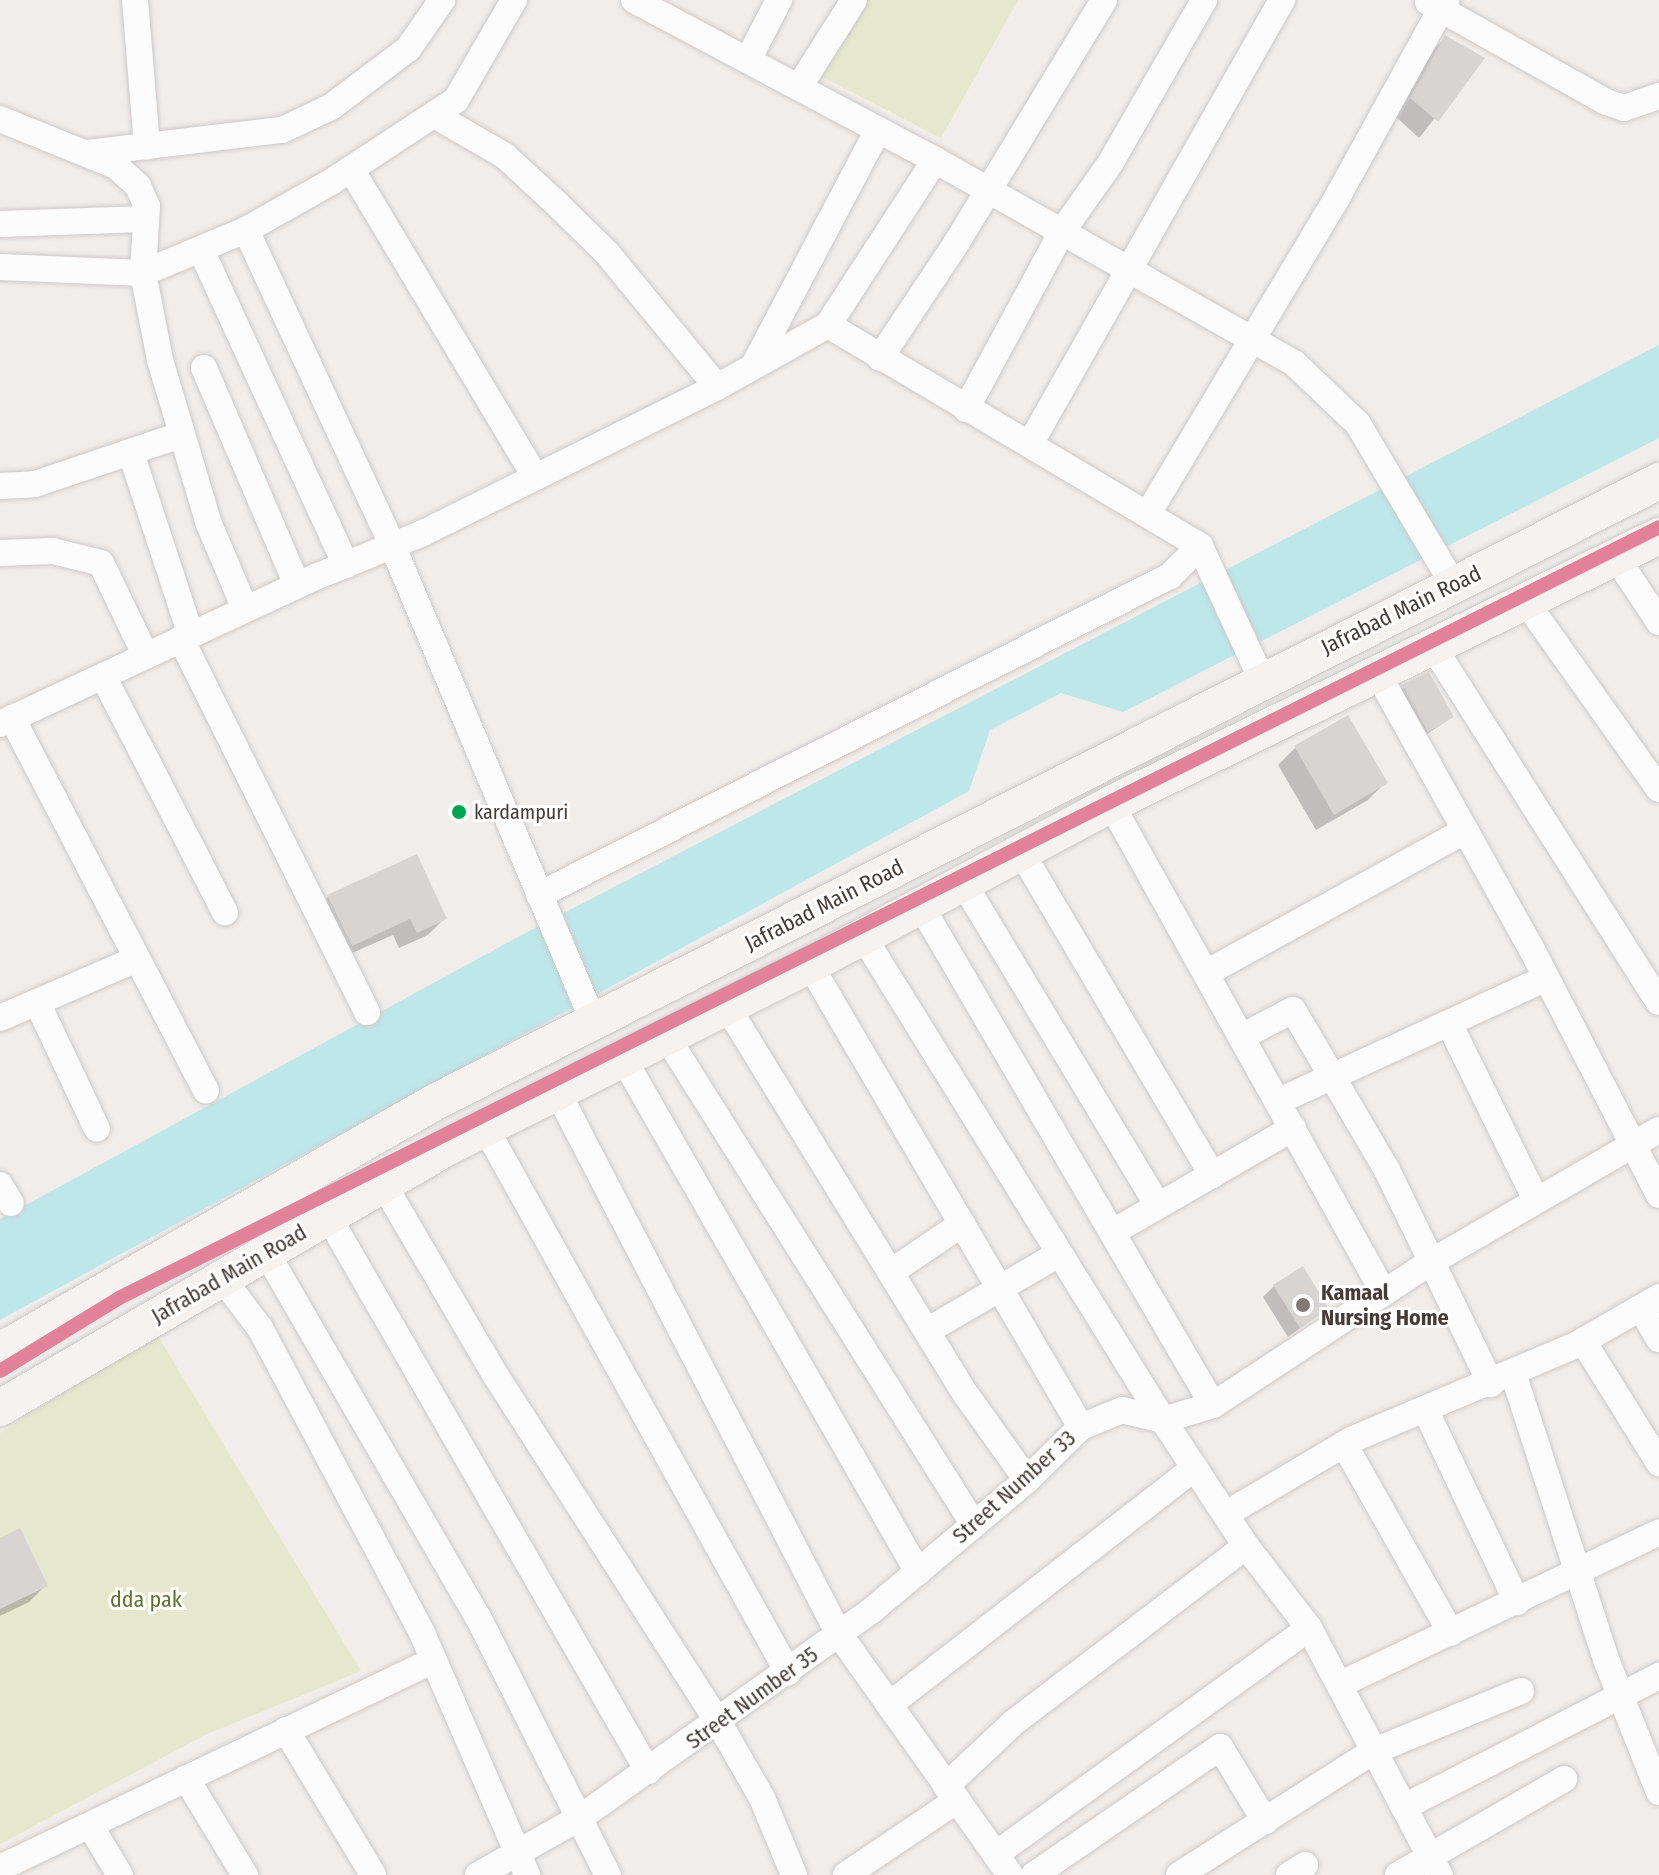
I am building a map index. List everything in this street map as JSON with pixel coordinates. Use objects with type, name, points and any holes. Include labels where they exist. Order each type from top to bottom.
[{"type":"main road","name":"Jafrabad Main Road","points":[[0,1351],[435,1102],[1262,680],[1447,575],[1659,481]]},
{"type":"main road","name":"Jafrabad Main Road","points":[[0,1408],[485,1127],[810,965],[1023,855],[1111,804],[1379,676],[1659,536]]},
{"type":"main road","points":[[159,1260],[180,1303]]},
{"type":"street","points":[[135,0],[147,147]]},
{"type":"street","points":[[88,153],[282,130],[331,107],[408,49],[442,0]]},
{"type":"street","points":[[0,267],[143,273],[246,230],[436,116],[468,83],[514,0]]},
{"type":"street","points":[[634,0],[678,10],[748,60],[935,160],[1294,363],[1358,424],[1388,467],[1447,575]]},
{"type":"street","points":[[748,60],[779,0]]},
{"type":"street","points":[[799,87],[854,0]]},
{"type":"street","points":[[880,358],[1104,0]]},
{"type":"street","points":[[966,409],[1061,233],[1111,162],[1204,0]]},
{"type":"street","points":[[1030,444],[1130,273],[1282,0]]},
{"type":"street","points":[[1149,512],[1339,194],[1438,3],[1606,102],[1624,108],[1659,96]]},
{"type":"street","points":[[436,116],[505,156],[557,204],[607,253],[717,387]]},
{"type":"street","points":[[0,119],[116,166],[138,186],[147,206],[143,273],[181,435],[209,524],[245,609]]},
{"type":"street","points":[[754,365],[878,130]]},
{"type":"street","points":[[206,1091],[6,721],[297,585],[393,547],[717,387],[828,325],[935,160]]},
{"type":"street","points":[[351,169],[535,477]]},
{"type":"street","points":[[0,224],[145,219]]},
{"type":"street","points":[[246,230],[393,547],[594,1023]]},
{"type":"street","points":[[201,250],[346,565]]},
{"type":"street","points":[[828,325],[966,409],[1149,512],[1200,546],[1262,680]]},
{"type":"street","points":[[204,368],[297,585]]},
{"type":"street","points":[[0,486],[35,484],[181,435]]},
{"type":"street","points":[[131,453],[186,637],[367,1012]]},
{"type":"street","points":[[539,895],[1170,576],[1200,546]]},
{"type":"street","points":[[0,553],[53,551],[101,563],[146,656]]},
{"type":"street","points":[[1616,557],[1659,622]]},
{"type":"street","points":[[1526,602],[1659,789]]},
{"type":"street","points":[[1434,648],[1659,1002]]},
{"type":"street","points":[[103,676],[225,912]]},
{"type":"street","points":[[1379,676],[1546,978],[1659,1195]]},
{"type":"street","points":[[1111,804],[1208,972],[1384,1293]]},
{"type":"street","points":[[1208,972],[1466,830]]},
{"type":"street","points":[[1023,855],[1212,1175]]},
{"type":"street","points":[[964,884],[1158,1206]]},
{"type":"street","points":[[921,906],[1213,1405]]},
{"type":"street","points":[[863,936],[1057,1255],[1163,1420],[1246,1546],[1309,1628],[1435,1864]]},
{"type":"street","points":[[0,1018],[137,959]]},
{"type":"street","points":[[810,965],[1081,1427]]},
{"type":"street","points":[[1279,1101],[1546,978]]},
{"type":"street","points":[[37,1002],[97,1129]]},
{"type":"street","points":[[726,1005],[927,1331],[1027,1480]]},
{"type":"street","points":[[1243,1036],[1293,1010],[1332,1076],[1431,1262],[1502,1379],[1579,1574],[1621,1697],[1656,1775]]},
{"type":"street","points":[[1449,1023],[1535,1198]]},
{"type":"street","points":[[666,1036],[974,1525]]},
{"type":"street","points":[[623,1058],[918,1572]]},
{"type":"street","points":[[557,1091],[839,1634],[1003,1864],[1309,1628]]},
{"type":"street","points":[[485,1127],[788,1672]]},
{"type":"street","points":[[1113,1232],[1293,1128]]},
{"type":"street","points":[[1163,1420],[1213,1405],[1431,1262],[1535,1198],[1659,1130]]},
{"type":"street","points":[[385,1187],[496,1376],[719,1723],[762,1798],[794,1875]]},
{"type":"street","points":[[328,1216],[648,1771]]},
{"type":"street","points":[[891,1272],[962,1224]]},
{"type":"street","points":[[266,1252],[478,1617],[608,1875]]},
{"type":"street","points":[[927,1331],[1057,1255]]},
{"type":"street","points":[[222,1278],[260,1328],[433,1661],[521,1865]]},
{"type":"street","points":[[1226,1514],[1344,1444],[1502,1379],[1583,1341],[1650,1303],[1659,1339]]},
{"type":"street","points":[[1583,1341],[1659,1463]]},
{"type":"street","points":[[1425,1409],[1517,1602]]},
{"type":"street","name":"Street Number 33","points":[[918,1572],[1027,1480],[1081,1427],[1122,1410],[1163,1420]]},
{"type":"street","points":[[1344,1444],[1451,1633]]},
{"type":"street","points":[[889,1705],[1195,1468]]},
{"type":"street","points":[[1341,1684],[1579,1574],[1659,1532]]},
{"type":"street","points":[[846,1875],[951,1793],[1013,1723],[1246,1546]]},
{"type":"street","name":"Street Number 35","points":[[478,1875],[521,1865],[581,1817],[719,1723],[918,1572]]},
{"type":"street","points":[[0,1868],[433,1661]]},
{"type":"street","points":[[1404,1807],[1659,1676]]},
{"type":"street","points":[[1179,1875],[1374,1751],[1521,1691]]},
{"type":"street","points":[[286,1730],[373,1875]]},
{"type":"street","points":[[1034,1875],[1220,1747],[1265,1821]]},
{"type":"street","points":[[186,1778],[245,1875]]},
{"type":"street","points":[[1398,1875],[1435,1864],[1564,1779]]},
{"type":"street","points":[[91,1827],[120,1875]]},
{"type":"green space","points":[[837,0],[1018,0],[941,138],[801,66]]},
{"type":"green space","name":"dda pak","points":[[156,1333],[361,1671],[205,1735],[0,1844],[0,1433]]},
{"type":"water","points":[[1659,345],[1659,438],[1123,712],[1061,693],[990,730],[969,791],[0,1320],[0,1219],[529,931]]},
{"type":"building","points":[[1445,35],[1485,58],[1438,122],[1410,98]]},
{"type":"building","points":[[1429,672],[1454,717],[1428,732],[1402,685]]},
{"type":"building","points":[[1348,715],[1388,783],[1334,815],[1294,746]]},
{"type":"building","points":[[417,854],[447,919],[417,933],[410,919],[352,946],[327,895]]},
{"type":"building","points":[[1303,1266],[1329,1309],[1300,1328],[1273,1285]]},
{"type":"building","points":[[20,1528],[48,1586],[0,1609],[0,1538]]},
{"type":"transit line","points":[[0,1371],[119,1298],[1659,527]]},
{"type":"place","name":"kardampuri","points":[[459,812]]},
{"type":"place","name":"Kamaal Nursing Home","points":[[1303,1305]]}]
